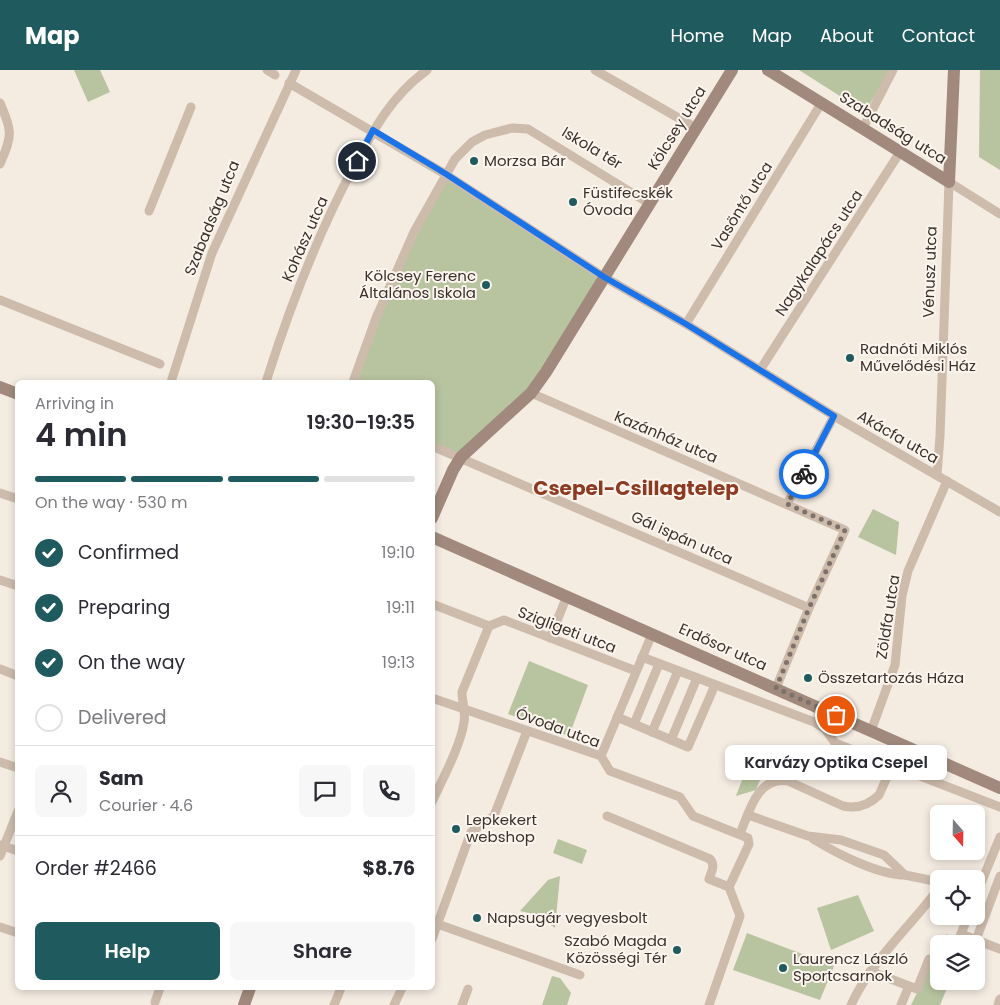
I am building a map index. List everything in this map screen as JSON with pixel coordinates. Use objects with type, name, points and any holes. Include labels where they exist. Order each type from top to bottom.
[{"type":"street","name":"Szabadság utca","points":[[172,380],[212,253],[296,70]]},
{"type":"street","name":"Kohász utca","points":[[267,380],[285,323],[310,257],[341,192],[373,130],[410,82],[426,70]]},
{"type":"street","points":[[595,70],[696,128]]},
{"type":"street","name":"Kölcsey utca","points":[[650,204],[732,70]]},
{"type":"street","name":"Szabadság utca","points":[[768,70],[1000,214]]},
{"type":"street","points":[[863,128],[893,70]]},
{"type":"street","name":"Vénusz utca","points":[[936,475],[940,436],[954,70]]},
{"type":"street","points":[[289,83],[446,174],[604,277]]},
{"type":"street","name":"Vasöntő utca","points":[[686,324],[822,102]]},
{"type":"street","points":[[0,103],[11,133],[9,144],[0,164]]},
{"type":"street","points":[[150,211],[191,107]]},
{"type":"street","name":"Iskola tér","points":[[354,380],[376,318],[414,232],[455,159],[472,142],[499,130],[512,128],[528,129],[650,204]]},
{"type":"street","name":"Nagykalapács utca","points":[[760,370],[900,152]]},
{"type":"street","points":[[435,511],[453,470],[461,457],[530,393],[546,372],[650,204]]},
{"type":"street","name":"Akácfa utca","points":[[604,277],[686,324],[834,416],[1000,512]]},
{"type":"street","points":[[0,300],[160,364]]},
{"type":"street","points":[[0,387],[15,393]]},
{"type":"street","name":"Kazánház utca","points":[[530,393],[845,530],[809,608]]},
{"type":"street","points":[[787,504],[834,416]]},
{"type":"street","points":[[435,447],[461,457]]},
{"type":"street","name":"Gál ispán utca","points":[[461,457],[809,608]]},
{"type":"street","name":"Zöldfa utca","points":[[871,731],[896,666],[902,596],[908,571],[947,481]]},
{"type":"street","points":[[0,493],[15,498]]},
{"type":"street","name":"Erdősor utca","points":[[435,538],[1000,788]]},
{"type":"street","points":[[0,580],[15,585]]},
{"type":"street","points":[[550,638],[567,596]]},
{"type":"street","name":"Szigligeti utca","points":[[435,605],[488,626],[504,620],[636,671]]},
{"type":"street","points":[[776,688],[809,608]]},
{"type":"street","points":[[435,795],[460,736],[464,722],[462,692],[488,626]]},
{"type":"street","points":[[601,756],[652,634]]},
{"type":"street","points":[[642,657],[814,722],[825,729],[835,742],[1000,807]]},
{"type":"street","points":[[634,724],[659,664]]},
{"type":"street","points":[[0,669],[15,675]]},
{"type":"street","points":[[652,732],[678,671]]},
{"type":"street","points":[[671,740],[697,678]]},
{"type":"street","points":[[617,717],[688,747],[714,684]]},
{"type":"street","name":"Óvoda utca","points":[[435,699],[601,756],[610,771],[680,796],[693,816],[740,834]]},
{"type":"street","points":[[527,731],[494,816],[471,832],[436,923],[580,975]]},
{"type":"street","points":[[709,1005],[740,916],[729,887],[748,844],[748,838],[740,834],[759,792],[773,781],[781,780],[843,806],[858,807],[874,800],[879,795],[902,744]]},
{"type":"street","points":[[0,762],[15,767]]},
{"type":"street","points":[[748,815],[808,836],[838,854],[893,875],[905,875],[930,880]]},
{"type":"street","points":[[607,816],[710,859],[713,867],[709,879],[729,887]]},
{"type":"street","points":[[0,856],[2,845],[15,817]]},
{"type":"street","points":[[808,836],[841,840],[884,856],[905,875]]},
{"type":"street","points":[[985,872],[1000,837]]},
{"type":"street","points":[[2,845],[15,850]]},
{"type":"street","points":[[978,935],[1000,876]]},
{"type":"street","points":[[851,1005],[870,971],[930,900]]},
{"type":"street","points":[[961,934],[964,925]]},
{"type":"street","points":[[0,927],[15,932]]},
{"type":"street","points":[[985,943],[1000,949]]},
{"type":"street","points":[[870,971],[917,989],[930,959]]},
{"type":"street","points":[[901,1005],[909,986]]},
{"type":"street","points":[[462,1005],[468,989]]},
{"type":"street","points":[[159,990],[154,1003],[165,1005]]},
{"type":"street","points":[[244,1005],[249,990]]},
{"type":"street","points":[[334,1005],[340,990]]},
{"type":"street","points":[[394,1005],[401,990]]},
{"type":"street","points":[[998,1005],[1000,999]]},
{"type":"green space","points":[[74,70],[100,70],[110,92],[88,102]]},
{"type":"green space","points":[[799,70],[890,70],[865,112]]},
{"type":"green space","points":[[980,70],[1000,70],[1000,170],[979,157]]},
{"type":"green space","points":[[445,174],[604,277],[546,372],[461,457],[435,447],[435,380],[354,380],[376,318]]},
{"type":"green space","points":[[873,509],[899,522],[896,555],[858,537]]},
{"type":"green space","points":[[529,661],[588,685],[569,736],[508,714]]},
{"type":"green space","points":[[747,767],[764,770],[756,790],[736,796]]},
{"type":"green space","points":[[558,839],[587,850],[582,864],[553,853]]},
{"type":"green space","points":[[560,876],[555,928],[538,915],[520,911],[548,880]]},
{"type":"green space","points":[[858,895],[874,931],[831,950],[817,908]]},
{"type":"green space","name":"Laurencz László Sportcsarnok","points":[[747,933],[834,966],[820,1000],[733,970]]},
{"type":"green space","points":[[930,967],[930,990],[946,990],[940,1005],[911,1005]]},
{"type":"green space","points":[[552,976],[560,978],[571,993],[567,1005],[542,1005]]},
{"type":"way so far","points":[[804,474],[787,504],[845,530],[809,608],[776,688],[836,715]]},
{"type":"place","name":"Morzsa Bár","points":[[474,161]]},
{"type":"place","name":"Füstifecskék Óvoda","points":[[573,202]]},
{"type":"place","name":"Kölcsey Ferenc Általános Iskola","points":[[486,285]]},
{"type":"place","name":"Radnóti Miklós Művelődési Ház","points":[[850,358]]},
{"type":"place","name":"Összetartozás Háza","points":[[808,678]]},
{"type":"place","name":"Karvázy Optika Csepel","points":[[836,715]]},
{"type":"place","name":"Lepkekert webshop","points":[[456,829]]},
{"type":"place","name":"Napsugár vegyesbolt","points":[[477,918]]},
{"type":"place","name":"Szabó Magda Közösségi Tér","points":[[677,950]]},
{"type":"place","name":"Laurencz László Sportcsarnok","points":[[783,968]]},
{"type":"district","name":"Csepel-Csillagtelep","points":[[636,488]]},
{"type":"route","points":[[357,161],[373,130],[446,174],[604,277],[686,324],[834,416],[804,474]]}]
